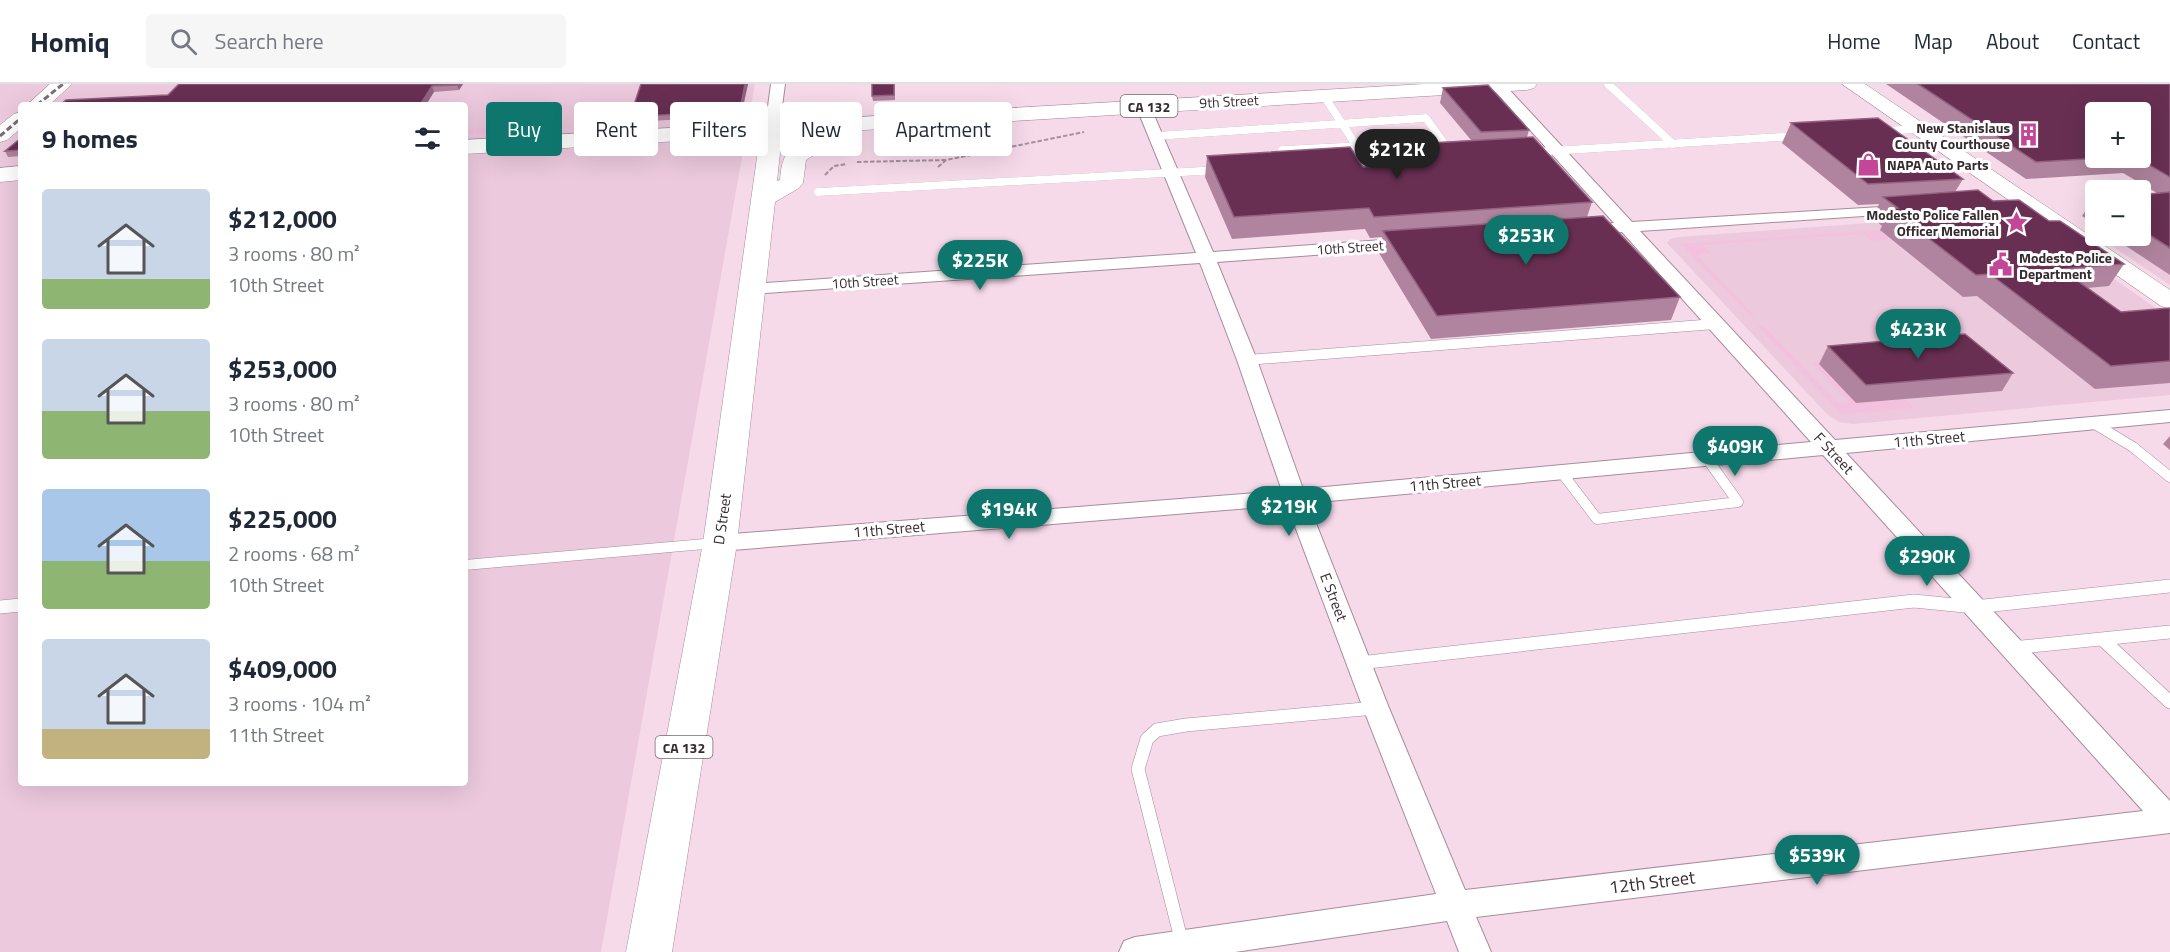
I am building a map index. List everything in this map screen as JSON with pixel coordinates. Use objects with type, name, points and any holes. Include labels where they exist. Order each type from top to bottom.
[{"type":"main road","points":[[41,102],[62,84]]},
{"type":"main road","name":"9th Street","points":[[1012,114],[1527,84]]},
{"type":"main road","points":[[1852,84],[2021,200],[2164,292]]},
{"type":"main road","points":[[0,136],[18,121]]},
{"type":"main road","name":"9th Street","points":[[468,147],[874,122]]},
{"type":"main road","name":"D Street","points":[[649,952],[720,543],[772,129]]},
{"type":"main road","points":[[763,199],[791,183],[795,159],[811,147],[874,140]]},
{"type":"main road","points":[[0,175],[18,173]]},
{"type":"street","name":"D Street","points":[[772,129],[778,84]]},
{"type":"street","name":"F Street","points":[[1498,86],[2170,820]]},
{"type":"street","name":"E Street","points":[[1143,106],[1207,258],[1376,708],[1458,905],[1475,952]]},
{"type":"street","points":[[1997,201],[2021,200]]},
{"type":"street","points":[[1568,231],[1925,206]]},
{"type":"street","name":"10th Street","points":[[751,289],[1428,242]]},
{"type":"street","name":"11th Street","points":[[720,543],[1295,497],[2170,416]]},
{"type":"street","name":"12th Street","points":[[1135,952],[1197,947],[1458,905],[2170,820]]},
{"type":"lane","points":[[1608,84],[1673,144]]},
{"type":"lane","points":[[1324,96],[1367,162]]},
{"type":"lane","points":[[1156,136],[1426,118],[1443,142],[1282,150],[1291,166]]},
{"type":"lane","points":[[1872,131],[1919,129]]},
{"type":"lane","points":[[1522,153],[1802,136]]},
{"type":"lane","points":[[1335,164],[1415,159]]},
{"type":"lane","points":[[1280,167],[1302,165]]},
{"type":"lane","points":[[818,192],[1232,169]]},
{"type":"lane","points":[[1247,360],[1715,324]]},
{"type":"lane","points":[[2095,424],[2133,447],[2170,477]]},
{"type":"lane","points":[[1562,473],[1598,519],[1738,502],[1708,460]]},
{"type":"lane","points":[[468,566],[720,543]]},
{"type":"lane","points":[[1359,663],[1914,601],[1975,607],[2170,586]]},
{"type":"lane","points":[[0,607],[18,605]]},
{"type":"lane","points":[[2012,648],[2170,632]]},
{"type":"lane","points":[[2102,639],[2170,702]]},
{"type":"lane","points":[[1197,947],[1138,769],[1147,739],[1157,730],[1186,725],[1376,708]]},
{"type":"path","points":[[818,192],[821,178],[834,166],[857,162],[946,160],[1090,131]]},
{"type":"path","points":[[937,168],[946,160]]},
{"type":"shaded area","points":[[0,84],[755,84],[752,102],[670,102],[670,156],[742,156],[601,952],[0,952]]},
{"type":"shaded area","points":[[486,127],[486,133],[468,134],[468,129]]},
{"type":"shaded area","points":[[2170,204],[2170,285],[2112,246],[2151,246],[2151,224]]},
{"type":"shaded area","points":[[2003,213],[2030,220],[2170,318],[2170,395],[1853,424],[1839,422],[1827,414],[1667,243],[1670,239],[1679,237]]},
{"type":"shaded area","points":[[1880,230],[1889,237],[1888,240],[1872,241],[1864,234],[1703,245],[1711,253],[1697,256],[1755,316],[1751,316],[1681,244]]},
{"type":"shaded area","points":[[1757,326],[1764,326],[1838,404],[1850,403],[1812,363],[1817,362],[1856,403],[1905,399],[1914,408],[1842,414]]},
{"type":"building","points":[[179,84],[458,84],[432,86],[422,102],[64,102],[66,100],[168,95]]},
{"type":"building","points":[[641,84],[745,84],[742,102],[670,102],[670,114],[658,115],[658,102],[635,102]]},
{"type":"building","points":[[872,84],[894,84],[894,95],[872,96]]},
{"type":"building","name":"New Stanislaus County Courthouse","points":[[1918,84],[2170,84],[2170,177],[2151,166],[2151,102],[2085,102],[2085,159],[2036,162]]},
{"type":"building","points":[[1488,85],[1529,130],[1481,132],[1443,88]]},
{"type":"building","points":[[1878,118],[1963,179],[1868,184],[1791,123]]},
{"type":"building","points":[[1533,137],[1592,202],[1374,217],[1369,208],[1234,217],[1207,156],[1350,147],[1363,167],[1408,164],[1397,145]]},
{"type":"building","points":[[18,140],[18,150],[5,151]]},
{"type":"building","points":[[1978,190],[1993,201],[2019,200],[2049,221],[2060,221],[2085,238],[2085,246],[2097,246],[2124,264],[2061,269],[2121,312],[2170,308],[2170,361],[2111,366],[1990,274],[1976,275],[1891,209],[1898,208],[1883,197]]},
{"type":"building","points":[[2170,192],[2170,248],[2151,236],[2151,194]]},
{"type":"building","points":[[1603,216],[1680,297],[1437,316],[1383,231]]},
{"type":"building","points":[[1965,334],[2013,373],[1866,385],[1828,346]]},
{"type":"railway","points":[[41,102],[63,84]]},
{"type":"railway","points":[[0,136],[18,121]]},
{"type":"place","name":"New Stanislaus County Courthouse","points":[[2028,135]]},
{"type":"place","name":"NAPA Auto Parts","points":[[1869,164]]},
{"type":"place","name":"Modesto Police Fallen Officer Memorial","points":[[2017,222]]},
{"type":"place","name":"Modesto Police Department","points":[[2001,265]]}]
